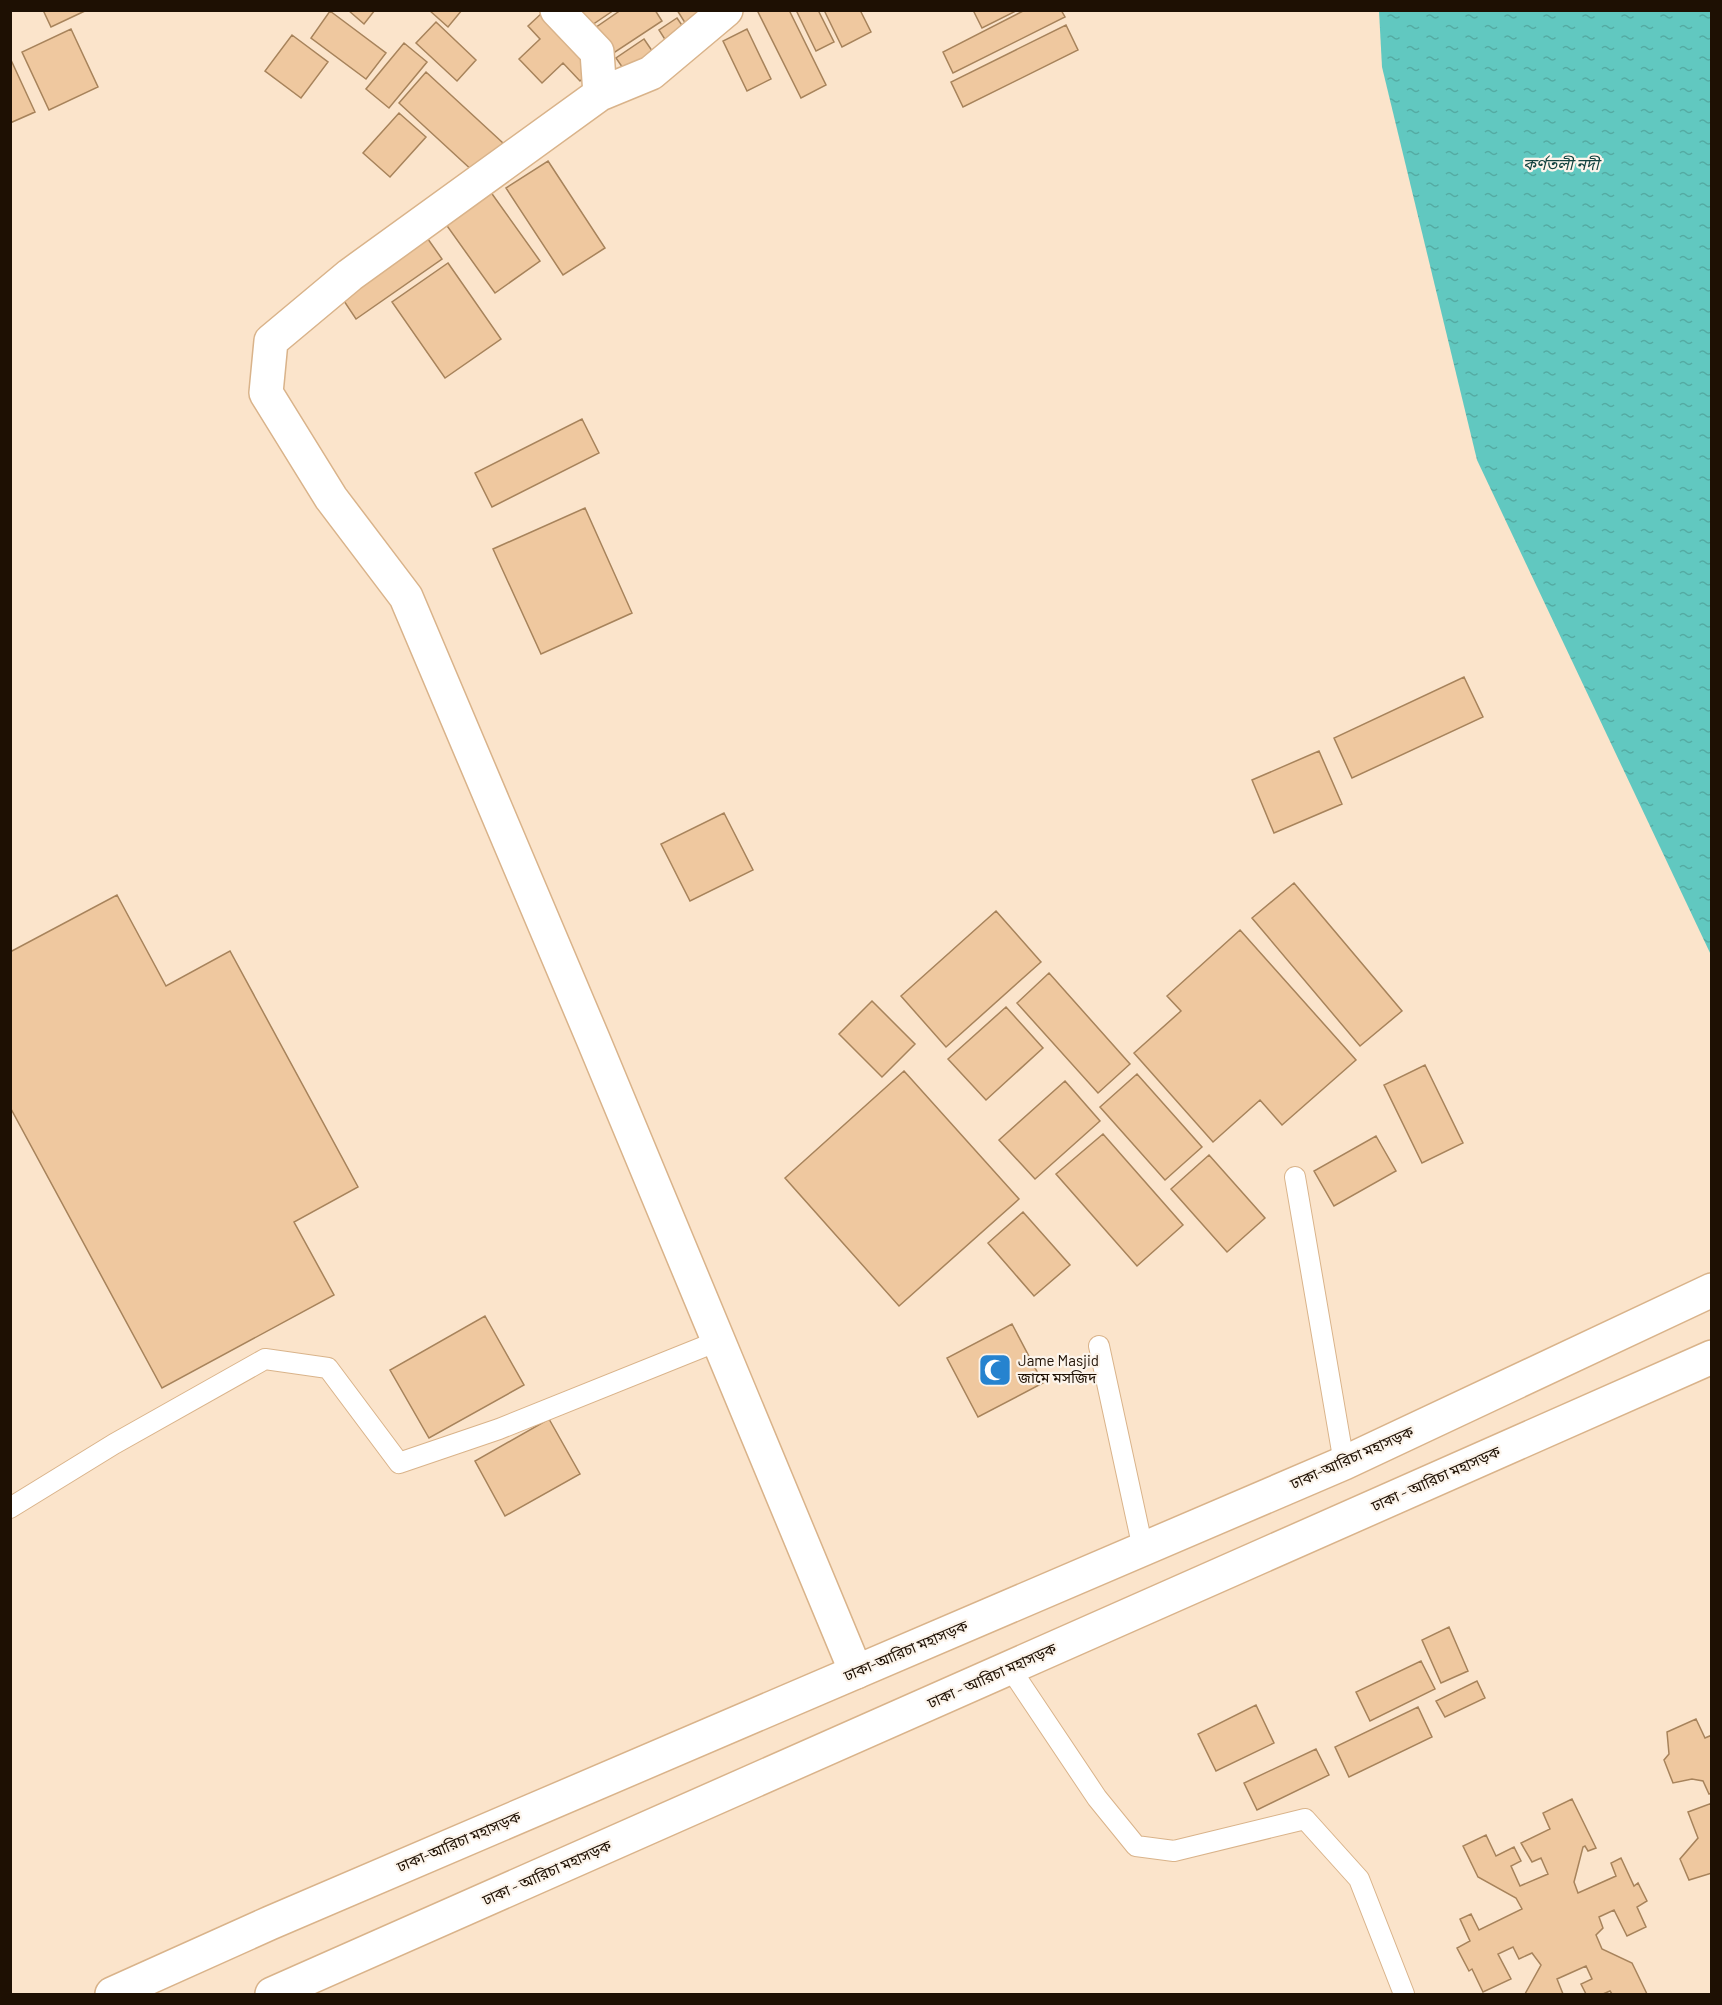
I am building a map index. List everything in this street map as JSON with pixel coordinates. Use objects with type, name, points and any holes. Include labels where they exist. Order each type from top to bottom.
[{"type":"main road","points":[[556,10],[597,52],[600,94]]},
{"type":"main road","points":[[726,10],[651,73],[600,94],[350,275],[271,341],[266,393],[331,498],[406,597],[856,1672]]},
{"type":"main road","name":"ঢাকা-আরিচা মহাসড়ক","points":[[112,1995],[270,1923],[1344,1463],[1703,1293]]},
{"type":"main road","name":"ঢাকা - আরিচা মহাসড়ক","points":[[272,1995],[1712,1357]]},
{"type":"lane","points":[[1295,1177],[1344,1463]]},
{"type":"lane","points":[[10,1508],[114,1444],[265,1359],[328,1368],[399,1463],[499,1429],[718,1341]]},
{"type":"lane","points":[[1099,1346],[1143,1549]]},
{"type":"lane","points":[[1010,1668],[1097,1798],[1136,1846],[1174,1851],[1305,1819],[1359,1879],[1404,1995]]},
{"type":"water","name":"কর্ণতলী নদী","points":[[1379,11],[1711,11],[1711,955],[1477,460],[1382,67]]},
{"type":"building","points":[[43,10],[87,10],[51,27]]},
{"type":"building","points":[[348,10],[375,10],[364,24]]},
{"type":"building","points":[[429,10],[462,10],[448,27]]},
{"type":"building","points":[[578,10],[614,10],[589,27]]},
{"type":"building","points":[[621,10],[655,10],[662,21],[609,56],[592,30]]},
{"type":"building","points":[[677,10],[710,10],[687,26]]},
{"type":"building","points":[[757,10],[789,10],[826,85],[801,98]]},
{"type":"building","points":[[796,10],[818,10],[834,42],[816,51]]},
{"type":"building","points":[[824,10],[860,10],[871,32],[842,47]]},
{"type":"building","points":[[973,10],[1018,10],[982,28]]},
{"type":"building","points":[[1025,10],[1061,10],[1065,17],[953,73],[943,52]]},
{"type":"building","points":[[330,11],[386,53],[366,79],[311,38]]},
{"type":"building","points":[[543,12],[595,67],[580,81],[563,63],[542,83],[519,59],[540,39],[528,26]]},
{"type":"building","points":[[677,18],[690,37],[671,49],[659,30]]},
{"type":"building","points":[[436,22],[476,60],[457,81],[416,43]]},
{"type":"building","points":[[1066,25],[1078,50],[963,107],[951,82]]},
{"type":"building","points":[[71,29],[98,87],[49,110],[22,52]]},
{"type":"building","points":[[747,29],[771,79],[747,91],[723,41]]},
{"type":"building","points":[[292,35],[328,62],[301,98],[265,71]]},
{"type":"building","points":[[644,39],[657,58],[629,77],[616,58]]},
{"type":"building","points":[[404,43],[427,62],[389,108],[366,89]]},
{"type":"building","points":[[10,61],[35,112],[10,123]]},
{"type":"building","points":[[426,72],[503,143],[475,173],[399,103]]},
{"type":"building","points":[[399,113],[426,137],[390,177],[363,153]]},
{"type":"building","points":[[548,161],[605,248],[563,275],[506,188]]},
{"type":"building","points":[[485,184],[540,261],[495,293],[440,216]]},
{"type":"building","points":[[423,232],[442,259],[356,319],[338,292]]},
{"type":"building","points":[[448,263],[501,339],[445,378],[392,302]]},
{"type":"building","points":[[582,419],[599,453],[492,507],[475,473]]},
{"type":"building","points":[[585,508],[632,613],[541,654],[493,549]]},
{"type":"building","points":[[1464,677],[1483,717],[1352,778],[1334,738]]},
{"type":"building","points":[[1319,751],[1342,804],[1274,833],[1252,780]]},
{"type":"building","points":[[724,813],[753,870],[690,901],[661,844]]},
{"type":"building","points":[[1294,883],[1402,1011],[1360,1046],[1252,918]]},
{"type":"building","points":[[117,895],[166,986],[230,951],[358,1187],[294,1222],[334,1295],[162,1388],[10,1107],[10,952]]},
{"type":"building","points":[[996,911],[1041,962],[946,1047],[901,996]]},
{"type":"building","points":[[1240,930],[1356,1060],[1282,1125],[1260,1100],[1213,1142],[1134,1053],[1181,1011],[1167,996]]},
{"type":"building","points":[[1049,973],[1130,1064],[1098,1093],[1017,1003]]},
{"type":"building","points":[[872,1001],[915,1044],[882,1077],[839,1034]]},
{"type":"building","points":[[1006,1007],[1043,1048],[986,1100],[948,1059]]},
{"type":"building","points":[[1425,1065],[1463,1143],[1422,1163],[1384,1085]]},
{"type":"building","points":[[904,1071],[1019,1199],[899,1306],[785,1178]]},
{"type":"building","points":[[1137,1074],[1202,1147],[1165,1180],[1100,1107]]},
{"type":"building","points":[[1065,1081],[1100,1121],[1035,1179],[999,1140]]},
{"type":"building","points":[[1103,1134],[1183,1225],[1137,1266],[1056,1174]]},
{"type":"building","points":[[1376,1136],[1396,1171],[1334,1206],[1314,1171]]},
{"type":"building","points":[[1209,1155],[1265,1218],[1227,1252],[1171,1189]]},
{"type":"building","points":[[1023,1212],[1070,1265],[1034,1296],[988,1243]]},
{"type":"building","points":[[485,1316],[524,1385],[429,1438],[390,1370]]},
{"type":"building","name":"Jame Masjid জামে মসজিদ","points":[[1012,1324],[1043,1383],[978,1417],[947,1358]]},
{"type":"building","points":[[549,1419],[580,1474],[505,1516],[475,1461]]},
{"type":"building","points":[[1449,1627],[1468,1671],[1441,1683],[1422,1640]]},
{"type":"building","points":[[1421,1661],[1435,1689],[1370,1721],[1356,1692]]},
{"type":"building","points":[[1477,1681],[1485,1698],[1445,1717],[1436,1701]]},
{"type":"building","points":[[1256,1705],[1274,1743],[1216,1771],[1198,1734]]},
{"type":"building","points":[[1418,1707],[1432,1737],[1349,1777],[1335,1747]]},
{"type":"building","points":[[1696,1719],[1705,1738],[1712,1735],[1712,1793],[1709,1794],[1703,1781],[1692,1779],[1673,1783],[1664,1760],[1669,1754],[1667,1732]]},
{"type":"building","points":[[1316,1749],[1329,1775],[1257,1810],[1244,1783]]},
{"type":"building","points":[[1572,1799],[1596,1848],[1588,1851],[1585,1846],[1583,1847],[1574,1882],[1578,1893],[1616,1876],[1611,1863],[1621,1858],[1634,1886],[1638,1883],[1647,1901],[1637,1907],[1646,1927],[1627,1936],[1614,1910],[1599,1917],[1603,1928],[1596,1935],[1602,1949],[1632,1963],[1647,1994],[1612,1994],[1610,1991],[1603,1994],[1586,1994],[1581,1984],[1592,1979],[1586,1966],[1557,1979],[1563,1994],[1525,1994],[1541,1965],[1532,1953],[1519,1959],[1513,1947],[1498,1954],[1511,1979],[1483,1992],[1472,1969],[1469,1971],[1457,1948],[1470,1941],[1460,1919],[1471,1914],[1479,1930],[1522,1909],[1516,1898],[1478,1877],[1463,1846],[1486,1835],[1496,1856],[1514,1847],[1521,1861],[1511,1866],[1520,1886],[1548,1874],[1541,1858],[1532,1862],[1521,1843],[1550,1829],[1543,1813]]},
{"type":"building","points":[[1712,1803],[1712,1873],[1689,1880],[1680,1859],[1698,1838],[1688,1812]]},
{"type":"place","name":"Jame Masjid জামে মসজিদ","points":[[995,1370]]}]
